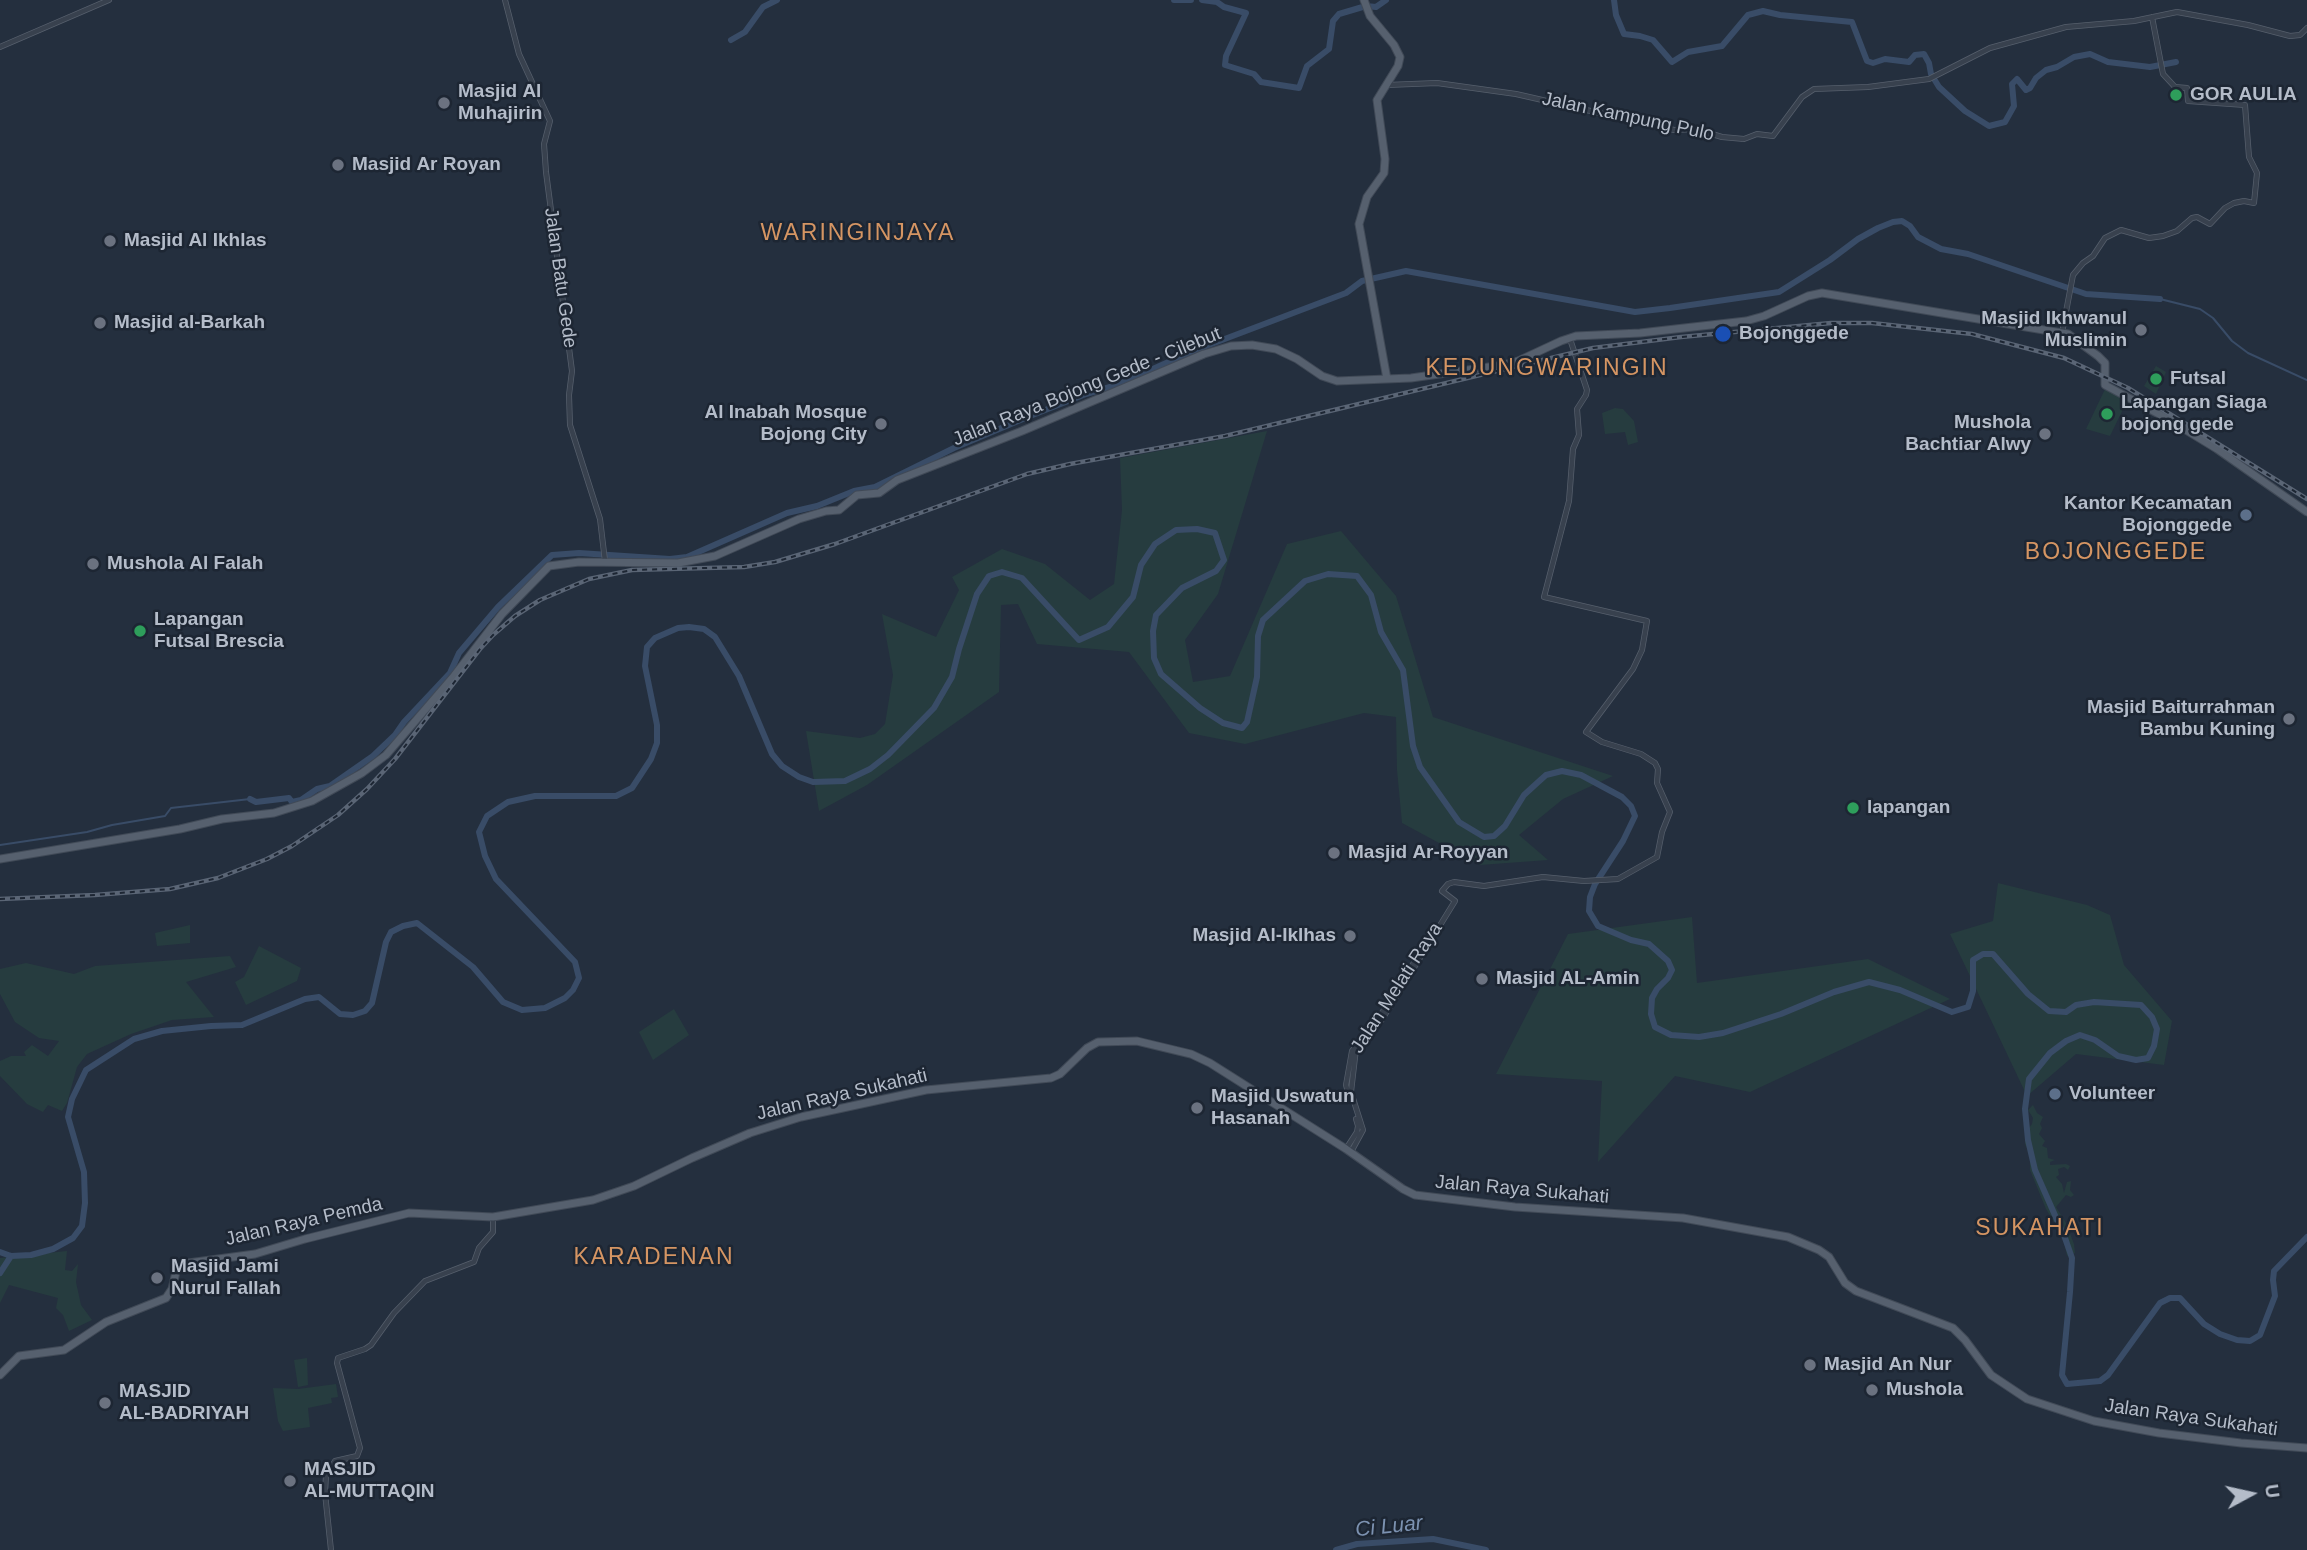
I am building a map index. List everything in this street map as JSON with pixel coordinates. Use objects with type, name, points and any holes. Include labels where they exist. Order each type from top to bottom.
[{"type":"main road","points":[[1365,2],[1370,16],[1399,54],[1398,66],[1377,100],[1385,159],[1384,173],[1368,195],[1359,218],[1359,233],[1387,379]]},
{"type":"main road","name":"Jalan Raya Bojong Gede - Cilebut","points":[[0,859],[180,829],[222,819],[274,813],[312,801],[362,773],[386,755],[454,676],[502,614],[544,569],[561,563],[604,558],[678,563],[717,555],[799,519],[839,510],[857,495],[879,493],[897,480],[1223,347],[1266,346],[1297,359],[1322,376],[1336,381],[1419,377],[1503,365],[1570,338],[1589,334],[1640,334],[1746,321],[1819,293],[2071,336],[2101,358],[2106,369],[2105,385],[2217,449],[2307,512]]},
{"type":"main road","name":"Jalan Raya Sukahati","points":[[493,1217],[564,1206],[616,1193],[742,1136],[801,1117],[926,1090],[1051,1078],[1060,1074],[1087,1048],[1098,1042],[1146,1042],[1198,1057],[1259,1093],[1403,1189],[1428,1198],[1515,1207],[1683,1218],[1788,1237],[1829,1257],[1845,1283],[1856,1291],[1953,1328],[1991,1375],[2027,1399],[2094,1421],[2160,1433],[2247,1444],[2307,1448]]},
{"type":"main road","name":"Jalan Raya Pemda","points":[[0,1375],[19,1356],[64,1350],[106,1322],[163,1301],[170,1294],[181,1264],[254,1254],[409,1213],[493,1217]]},
{"type":"street","points":[[0,47],[109,0]]},
{"type":"street","name":"Jalan Batu Gede","points":[[505,0],[519,54],[550,121],[544,144],[545,172],[572,363],[570,425],[600,519],[604,558]]},
{"type":"street","name":"Jalan Kampung Pulo","points":[[1385,86],[1437,83],[1516,94],[1676,131],[1695,129],[1722,137],[1744,139],[1754,135],[1773,136],[1802,97],[1814,89],[1868,87],[1933,77],[1985,50],[2066,27],[2119,23],[2184,12],[2248,24],[2290,36],[2300,35],[2307,28]]},
{"type":"street","points":[[2062,333],[2069,290],[2076,270],[2093,256],[2101,241],[2113,232],[2121,230],[2149,238],[2163,236],[2176,231],[2192,218],[2197,217],[2210,225],[2225,208],[2244,201],[2254,203],[2257,173],[2249,157],[2245,105],[2188,101],[2187,88],[2175,87],[2163,74],[2152,17]]},
{"type":"street","name":"Jalan Melati Raya","points":[[1348,1151],[1363,1130],[1351,1092],[1356,1049],[1381,1021],[1454,901],[1442,891],[1448,884],[1454,882],[1484,886],[1544,877],[1584,881],[1618,879],[1656,858],[1670,811],[1657,783],[1658,769],[1655,762],[1641,754],[1602,742],[1586,732],[1633,669],[1642,650],[1647,621],[1544,597],[1569,501],[1573,449],[1579,435],[1577,409],[1587,390],[1570,338]]},
{"type":"street","points":[[331,1550],[325,1493],[326,1475],[335,1461],[352,1458],[360,1448],[337,1363],[338,1358],[369,1347],[394,1313],[425,1281],[474,1262],[479,1248],[493,1232],[493,1217]]},
{"type":"green space","name":"Futsal","points":[[2156,366],[2166,372],[2156,394],[2144,386]]},
{"type":"green space","name":"Lapangan Siaga bojong gede","points":[[2106,387],[2128,399],[2110,436],[2086,429]]},
{"type":"green space","points":[[1615,408],[1623,409],[1634,421],[1638,442],[1628,445],[1625,432],[1605,434],[1602,413]]},
{"type":"green space","points":[[1267,431],[1218,594],[1185,640],[1193,682],[1230,676],[1287,544],[1341,531],[1396,596],[1433,717],[1613,776],[1563,799],[1519,835],[1548,860],[1480,865],[1402,823],[1396,717],[1364,713],[1245,744],[1189,733],[1129,652],[1037,644],[1018,604],[1001,605],[999,692],[867,785],[819,811],[806,731],[860,738],[875,734],[885,724],[893,675],[882,614],[936,637],[959,590],[952,577],[1002,549],[1045,564],[1090,600],[1114,584],[1122,510],[1120,458]]},
{"type":"green space","points":[[1998,883],[2087,905],[2110,915],[2124,965],[2172,1021],[2164,1065],[2076,1054],[2027,1096],[1950,934],[1993,921]]},
{"type":"green space","points":[[1692,917],[1697,983],[1868,959],[1950,999],[1750,1092],[1675,1076],[1598,1162],[1602,1081],[1496,1074],[1568,934]]},
{"type":"green space","points":[[190,925],[190,943],[157,946],[155,933]]},
{"type":"green space","points":[[259,946],[301,968],[297,981],[246,1005],[235,982],[244,977]]},
{"type":"green space","points":[[230,956],[236,967],[186,982],[214,1017],[172,1020],[131,1034],[87,1054],[77,1067],[67,1103],[62,1111],[48,1105],[43,1112],[27,1104],[0,1076],[0,1061],[11,1056],[26,1056],[24,1052],[32,1045],[48,1056],[59,1041],[39,1038],[15,1022],[0,994],[0,969],[26,963],[74,974],[95,966]]},
{"type":"green space","points":[[674,1009],[689,1035],[653,1060],[639,1032]]},
{"type":"green space","points":[[2033,1105],[2043,1117],[2039,1134],[2045,1141],[2042,1146],[2047,1148],[2048,1158],[2055,1160],[2050,1162],[2050,1165],[2070,1166],[2068,1170],[2064,1167],[2058,1169],[2059,1175],[2056,1177],[2062,1184],[2064,1193],[2067,1182],[2071,1181],[2070,1190],[2074,1195],[2066,1195],[2056,1207],[2074,1244],[2075,1253],[2067,1256],[2063,1237],[2046,1209],[2030,1170],[2025,1132],[2032,1124],[2033,1118],[2028,1110]]},
{"type":"green space","points":[[67,1251],[65,1270],[72,1271],[78,1264],[76,1282],[81,1305],[92,1320],[69,1331],[63,1315],[56,1308],[58,1298],[9,1285],[0,1303],[0,1258]]},
{"type":"green space","points":[[307,1358],[308,1385],[298,1387],[294,1360]]},
{"type":"green space","points":[[336,1384],[338,1397],[331,1398],[332,1403],[308,1408],[310,1427],[283,1431],[278,1421],[273,1388],[298,1389]]},
{"type":"waterway","points":[[731,40],[745,32],[763,7],[777,0]]},
{"type":"waterway","points":[[1174,0],[1191,0]]},
{"type":"waterway","points":[[1202,0],[1217,2],[1224,7],[1246,13],[1226,56],[1225,65],[1254,74],[1261,82],[1299,88],[1307,66],[1329,49],[1333,21],[1339,14],[1366,6],[1376,7],[1386,0]]},
{"type":"waterway","points":[[1614,0],[1616,15],[1624,34],[1653,40],[1672,62],[1688,52],[1722,46],[1748,15],[1763,11],[1852,22],[1867,61],[1873,63],[1885,59],[1909,62],[1915,55],[1924,54],[1939,87],[1965,111],[1989,126],[2005,122],[2014,106],[2012,84],[2017,79],[2026,90],[2046,70],[2074,57],[2090,54],[2108,62],[2150,67],[2176,62]]},
{"type":"waterway","points":[[250,799],[256,802],[289,798],[292,802],[301,800],[317,789],[330,786],[373,756],[450,673],[459,653],[498,607],[552,555],[579,553],[670,559],[687,557],[787,513],[817,506],[854,491],[875,487],[954,448],[1086,394],[1117,385],[1193,351],[1346,293],[1362,281],[1406,271],[1635,312],[1779,292],[1858,239],[1878,228],[1902,221],[1910,226],[1918,237],[1941,249],[1968,254],[2086,294],[2160,299]]},
{"type":"waterway","points":[[2160,299],[2200,309],[2213,318],[2232,341],[2248,353],[2307,380]]},
{"type":"waterway","points":[[0,1252],[11,1256],[31,1255],[53,1249],[73,1238],[82,1226],[85,1203],[84,1172],[68,1117],[72,1099],[86,1070],[134,1039],[162,1031],[242,1025],[305,999],[319,997],[340,1014],[353,1015],[365,1011],[372,1003],[386,942],[391,932],[417,923],[473,967],[503,1002],[522,1010],[545,1008],[565,998],[579,978],[575,962],[496,879],[485,856],[479,832],[487,816],[508,802],[535,796],[616,796],[632,788],[651,759],[657,743],[657,725],[645,666],[647,647],[655,638],[678,628],[689,627],[704,629],[715,637],[739,676],[772,754],[782,766],[813,782],[845,781],[870,769],[888,755],[934,708],[952,677],[977,594],[989,576],[1002,572],[1022,578],[1079,640],[1108,627],[1133,597],[1141,565],[1155,544],[1176,530],[1197,529],[1215,533],[1224,560],[1216,571],[1182,588],[1156,615],[1153,631],[1154,658],[1161,674],[1200,708],[1223,723],[1242,728],[1247,722],[1257,677],[1258,636],[1263,620],[1305,581],[1328,574],[1357,576],[1371,595],[1381,632],[1403,670],[1413,746],[1420,767],[1459,822],[1484,837],[1494,836],[1505,826],[1524,795],[1546,775],[1562,771],[1581,775],[1622,797],[1631,806],[1635,816],[1623,841],[1595,884],[1589,911],[1598,926],[1631,940],[1649,944],[1668,961],[1672,970],[1652,998],[1651,1014],[1655,1027],[1671,1035],[1699,1037],[1723,1033],[1781,1014],[1834,992],[1869,982],[1900,990],[1952,1012],[1968,1007],[1973,991],[1973,960],[1983,954],[1993,954],[2028,994],[2049,1011],[2066,1012],[2076,1005],[2094,1002],[2141,1005],[2152,1017],[2157,1029],[2154,1046],[2148,1058],[2136,1060],[2118,1056],[2095,1040],[2080,1035],[2050,1053],[2029,1079],[2025,1109],[2035,1170],[2072,1258],[2062,1375],[2067,1384],[2100,1381],[2108,1375],[2160,1303],[2170,1298],[2180,1298],[2204,1324],[2220,1334],[2250,1341],[2260,1335],[2275,1296],[2274,1271],[2307,1237]]},
{"type":"waterway","points":[[0,845],[87,832],[165,816],[171,808],[250,799]]},
{"type":"waterway","points":[[0,1273],[11,1256]]},
{"type":"waterway","name":"Ci Luar","points":[[1336,1550],[1357,1544],[1433,1539],[1486,1550]]},
{"type":"railway","points":[[0,899],[170,889],[218,878],[292,846],[338,815],[367,789],[395,759],[493,635],[540,600],[589,579],[632,570],[744,567],[775,562],[835,544],[1027,474],[1225,436],[1593,348],[1831,323],[1872,323],[1972,334],[2064,358],[2128,388],[2307,499]]},
{"type":"place","name":"GOR AULIA","points":[[2176,95]]},
{"type":"place","name":"Masjid Al Muhajirin","points":[[444,103]]},
{"type":"place","name":"Masjid Ar Royan","points":[[338,165]]},
{"type":"place","name":"Masjid Al Ikhlas","points":[[110,241]]},
{"type":"place","name":"Masjid al-Barkah","points":[[100,323]]},
{"type":"place","name":"Masjid Ikhwanul Muslimin","points":[[2141,330]]},
{"type":"place","name":"Bojonggede","points":[[1723,334]]},
{"type":"place","name":"Futsal","points":[[2156,379]]},
{"type":"place","name":"Lapangan Siaga bojong gede","points":[[2107,414]]},
{"type":"place","name":"Al Inabah Mosque Bojong City","points":[[881,424]]},
{"type":"place","name":"Mushola Bachtiar Alwy","points":[[2045,434]]},
{"type":"place","name":"Kantor Kecamatan Bojonggede","points":[[2246,515]]},
{"type":"place","name":"Mushola Al Falah","points":[[93,564]]},
{"type":"place","name":"Lapangan Futsal Brescia","points":[[140,631]]},
{"type":"place","name":"Masjid Baiturrahman Bambu Kuning","points":[[2289,719]]},
{"type":"place","name":"lapangan","points":[[1853,808]]},
{"type":"place","name":"Masjid Ar-Royyan","points":[[1334,853]]},
{"type":"place","name":"Masjid Al-Iklhas","points":[[1350,936]]},
{"type":"place","name":"Masjid AL-Amin","points":[[1482,979]]},
{"type":"place","name":"Volunteer","points":[[2055,1094]]},
{"type":"place","name":"Masjid Uswatun Hasanah","points":[[1197,1108]]},
{"type":"place","name":"Masjid Jami Nurul Fallah","points":[[157,1278]]},
{"type":"place","name":"Masjid An Nur","points":[[1810,1365]]},
{"type":"place","name":"Mushola","points":[[1872,1390]]},
{"type":"place","name":"MASJID AL-BADRIYAH","points":[[105,1403]]},
{"type":"place","name":"MASJID AL-MUTTAQIN","points":[[290,1481]]},
{"type":"district","name":"WARINGINJAYA","points":[[858,234]]},
{"type":"district","name":"KEDUNGWARINGIN","points":[[1547,369]]},
{"type":"district","name":"BOJONGGEDE","points":[[2116,553]]},
{"type":"district","name":"SUKAHATI","points":[[2040,1229]]},
{"type":"district","name":"KARADENAN","points":[[654,1258]]}]
